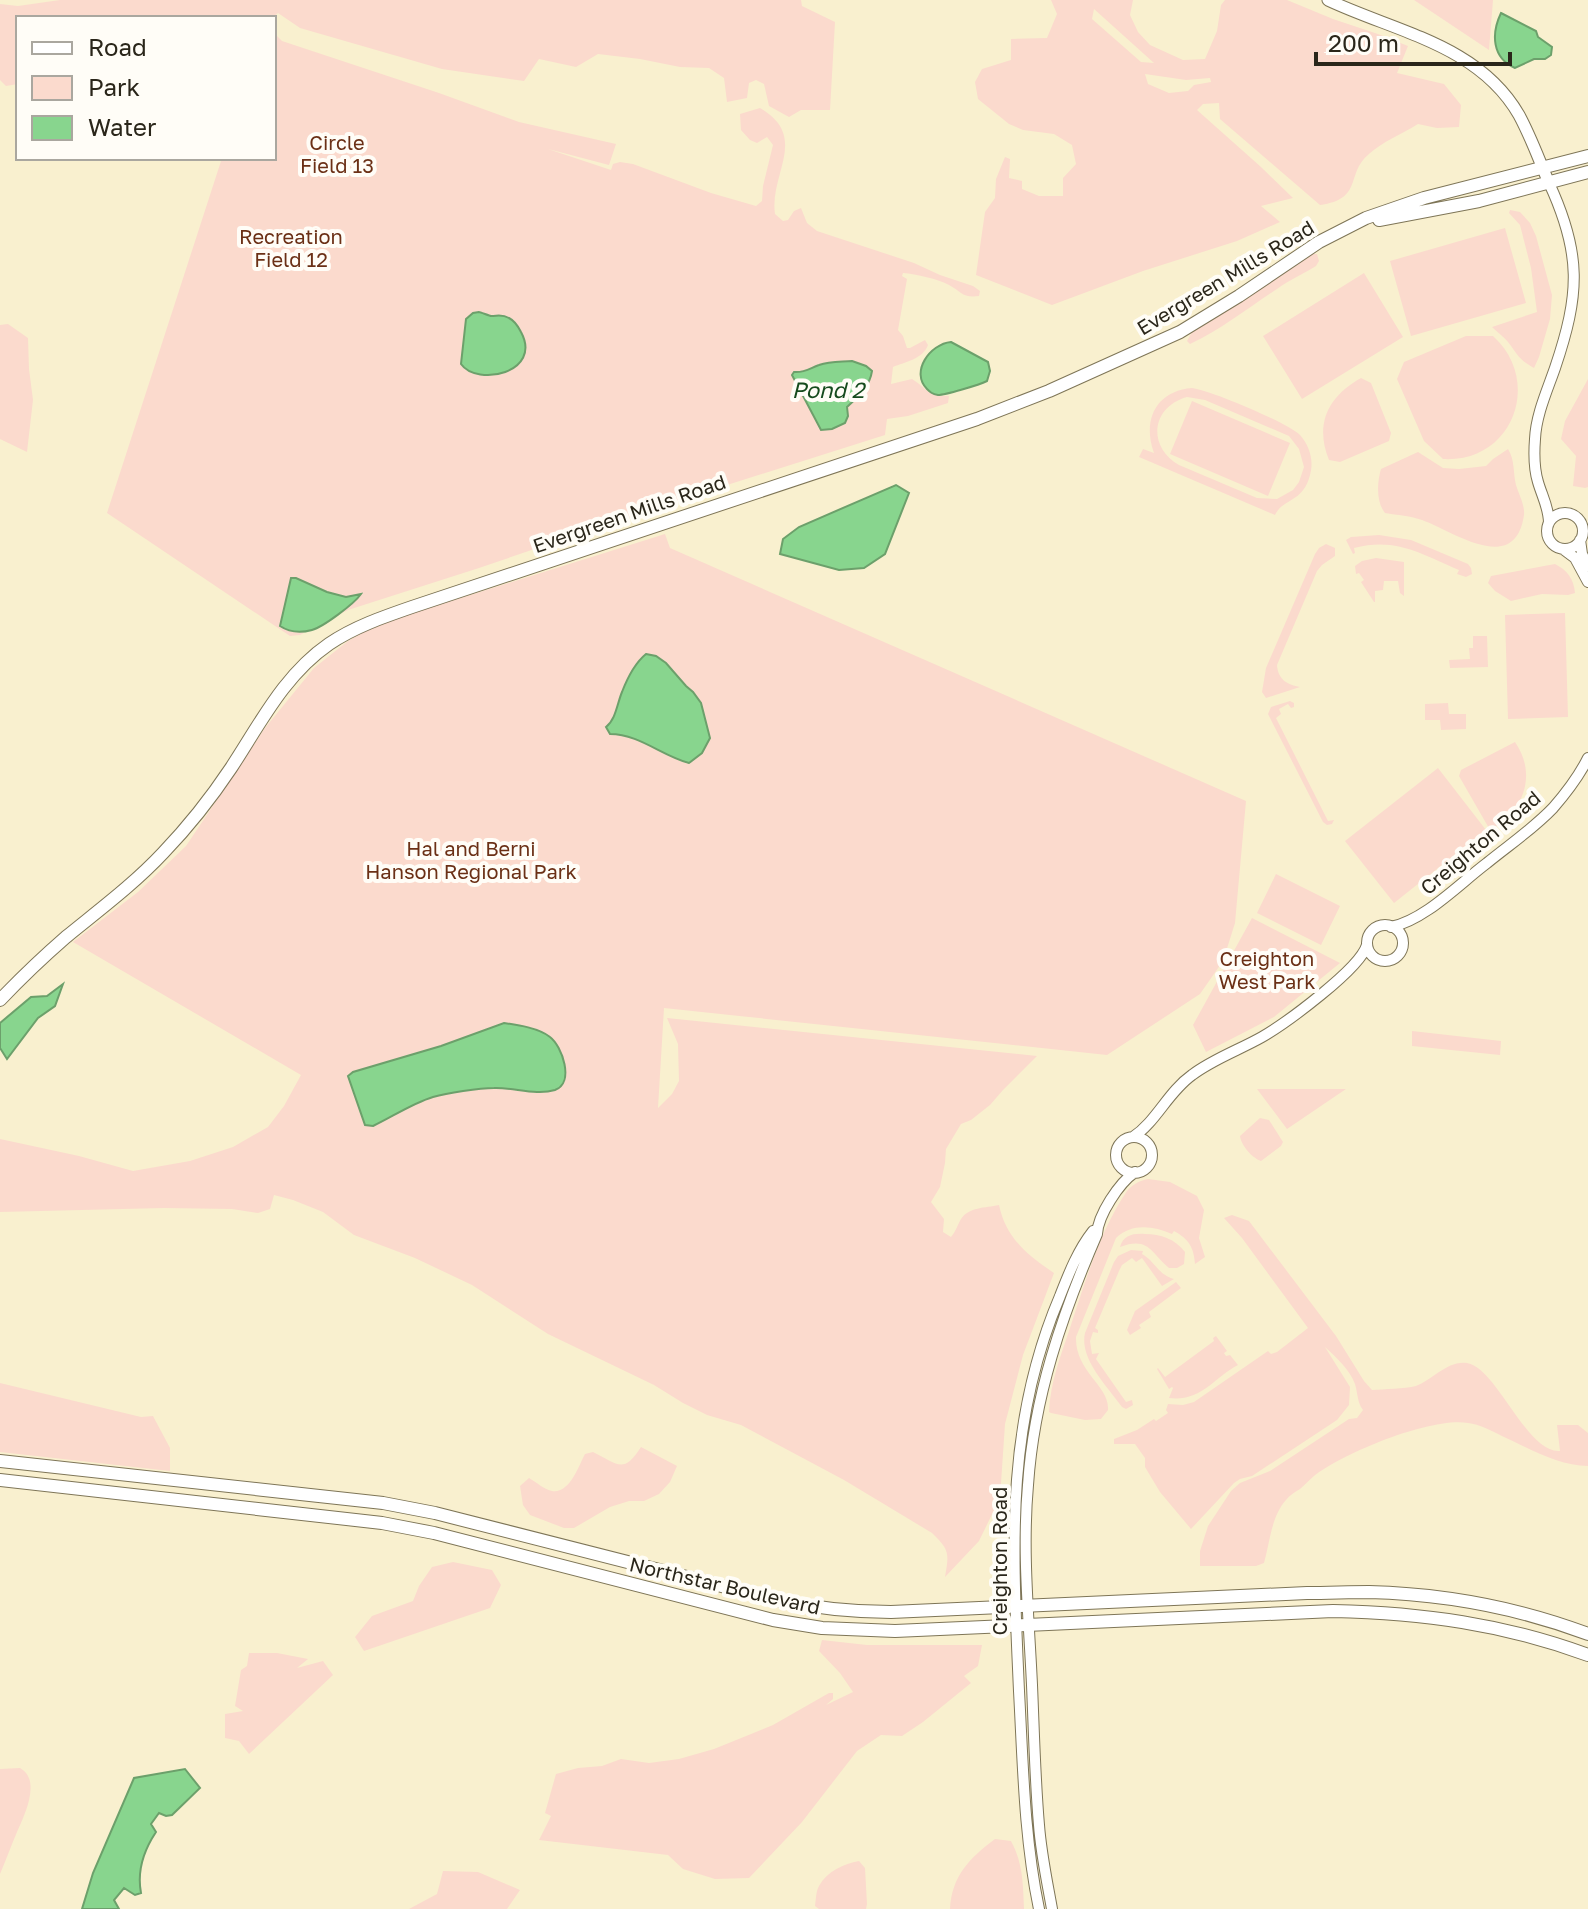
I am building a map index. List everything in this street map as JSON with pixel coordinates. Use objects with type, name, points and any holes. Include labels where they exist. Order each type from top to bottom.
[{"type":"main road","points":[[1328,0],[1432,42],[1477,68],[1513,107],[1549,183]]},
{"type":"main road","name":"Evergreen Mills Road","points":[[0,1000],[30,969],[162,854],[200,810],[292,678],[328,644],[353,630],[412,607],[977,419],[1049,391],[1180,332],[1288,262],[1366,218],[1424,198],[1588,156]]},
{"type":"main road","points":[[1399,216],[1432,201],[1533,175],[1542,167]]},
{"type":"main road","name":"Evergreen Mills Road","points":[[1341,231],[1479,201],[1588,172]]},
{"type":"main road","name":"Evergreen Mills Road","points":[[0,990],[30,969]]},
{"type":"main road","name":"Northstar Boulevard","points":[[0,1461],[383,1503],[447,1516],[710,1584],[806,1606],[844,1611],[891,1612],[1370,1592],[1480,1604],[1588,1634]]},
{"type":"main road","name":"Northstar Boulevard","points":[[0,1480],[382,1523],[434,1533],[746,1614],[810,1627],[895,1631],[1365,1612],[1437,1617],[1490,1627],[1588,1655]]},
{"type":"street","points":[[1549,183],[1561,208],[1572,245],[1573,291],[1566,332],[1536,425],[1536,477],[1548,509],[1549,540],[1575,558],[1588,582]]},
{"type":"street","points":[[1536,469],[1555,505],[1580,523],[1582,554],[1588,566]]},
{"type":"street","points":[[1549,523],[1556,516],[1566,514]]},
{"type":"street","points":[[1563,549],[1573,547],[1580,540]]},
{"type":"street","name":"Creighton Road","points":[[1343,976],[1365,964],[1396,958],[1406,933],[1422,914],[1544,816],[1567,791],[1588,758]]},
{"type":"street","name":"Creighton Road","points":[[1113,1197],[1118,1170],[1117,1150],[1123,1141],[1141,1132],[1167,1098],[1192,1074],[1263,1037],[1343,976],[1361,958],[1374,929],[1400,925],[1422,914]]},
{"type":"street","points":[[1391,927],[1399,933],[1403,942]]},
{"type":"street","points":[[1367,945],[1371,954],[1379,960]]},
{"type":"street","name":"Creighton Road","points":[[1052,1909],[1039,1827],[1022,1606],[1026,1508],[1035,1422],[1054,1346],[1097,1227],[1113,1197],[1129,1177],[1149,1164],[1152,1154],[1150,1132],[1159,1109]]},
{"type":"street","points":[[1133,1137],[1143,1139],[1150,1147]]},
{"type":"street","points":[[1116,1156],[1122,1168],[1135,1172]]},
{"type":"street","name":"Creighton Road","points":[[1023,1626],[1026,1828],[1039,1909]]},
{"type":"green space","points":[[60,0],[801,0],[802,6],[835,22],[830,110],[801,110],[789,117],[769,106],[764,84],[756,80],[749,83],[747,98],[727,102],[724,78],[709,68],[680,67],[598,54],[576,67],[539,59],[524,81],[442,69],[300,28],[278,13],[274,16],[16,16],[16,84],[6,86],[0,80],[0,4],[18,6]]},
{"type":"green space","points":[[1051,0],[1133,0],[1130,15],[1138,32],[1150,45],[1183,60],[1205,59],[1225,0],[1287,0],[1408,46],[1397,73],[1444,84],[1461,105],[1459,127],[1437,128],[1418,124],[1392,138],[1362,162],[1349,192],[1334,202],[1320,205],[1220,119],[1219,103],[1203,104],[1197,110],[1293,198],[1261,206],[1280,222],[1237,241],[1052,305],[976,275],[985,212],[995,198],[996,179],[1005,157],[1010,159],[1009,178],[1022,181],[1022,189],[1039,196],[1063,196],[1063,178],[1076,164],[1072,145],[1054,134],[1023,130],[1009,124],[978,99],[975,82],[982,69],[1011,60],[1011,39],[1047,38],[1057,14]],"holes":[[[1094,9],[1154,63],[1141,62],[1092,19]],[[1145,74],[1186,80],[1210,78],[1211,82],[1194,85],[1188,91],[1169,93],[1148,84]]]},
{"type":"green space","points":[[1414,0],[1493,0],[1489,50]]},
{"type":"green space","points":[[276,35],[282,41],[519,122],[616,144],[609,165],[548,149],[611,170],[613,164],[620,162],[633,164],[756,206],[762,201],[773,145],[767,137],[757,143],[750,140],[741,130],[740,114],[760,108],[775,119],[783,131],[784,157],[777,185],[775,214],[783,221],[801,208],[807,223],[817,231],[914,263],[980,291],[979,296],[969,296],[933,279],[903,273],[902,276],[907,279],[898,330],[907,348],[925,340],[928,345],[918,357],[893,367],[891,384],[912,379],[932,393],[949,396],[948,403],[908,416],[887,419],[885,435],[348,610],[300,635],[290,636],[107,513],[221,160],[276,160]]},
{"type":"green space","points":[[1510,210],[1520,212],[1530,223],[1552,295],[1550,319],[1534,368],[1522,360],[1492,327],[1537,312],[1531,268],[1520,225],[1509,213]]},
{"type":"green space","points":[[1505,228],[1526,303],[1411,336],[1390,261]]},
{"type":"green space","points":[[1312,254],[1317,254],[1319,261],[1316,266],[1213,332],[1190,344],[1187,341],[1192,332]]},
{"type":"green space","points":[[1364,273],[1403,337],[1302,399],[1263,336]]},
{"type":"green space","points":[[8,324],[28,338],[33,400],[27,452],[0,439],[0,325]]},
{"type":"green space","points":[[1466,336],[1493,336],[1508,354],[1516,375],[1518,396],[1513,416],[1503,434],[1487,448],[1467,457],[1443,459],[1424,441],[1397,379],[1404,362]]},
{"type":"green space","points":[[1361,378],[1371,383],[1391,433],[1389,441],[1340,462],[1329,460],[1323,434],[1327,412],[1340,393]]},
{"type":"green space","points":[[1588,379],[1588,487],[1585,488],[1573,486],[1576,456],[1561,439],[1565,421]]},
{"type":"green space","points":[[1192,388],[1215,394],[1265,415],[1300,435],[1309,449],[1312,464],[1303,491],[1275,515],[1139,457],[1143,449],[1154,453],[1150,429],[1155,409],[1161,401],[1180,390]],"holes":[[[1187,397],[1205,400],[1289,436],[1299,449],[1304,467],[1293,490],[1277,499],[1257,498],[1179,465],[1169,457],[1158,438],[1160,418],[1166,409]]]},
{"type":"green space","points":[[1192,401],[1290,443],[1268,496],[1170,454]]},
{"type":"green space","points":[[1508,449],[1524,511],[1518,533],[1509,543],[1496,547],[1481,545],[1422,520],[1385,513],[1382,508],[1378,492],[1381,469],[1418,452],[1443,468],[1486,466]]},
{"type":"green space","name":"Hal and Berni Hanson Regional Park","points":[[665,534],[670,548],[1246,801],[1235,923],[1223,961],[1200,994],[1107,1055],[664,1008],[658,1108],[672,1094],[679,1081],[678,1044],[667,1018],[1037,1056],[990,1105],[961,1124],[946,1149],[940,1187],[931,1202],[944,1219],[943,1232],[951,1237],[968,1212],[999,1205],[1007,1227],[1019,1245],[1054,1273],[1023,1355],[1005,1424],[1000,1498],[979,1541],[945,1577],[947,1553],[932,1533],[844,1480],[741,1425],[707,1415],[654,1385],[548,1334],[472,1285],[415,1258],[354,1235],[323,1212],[293,1200],[274,1195],[270,1209],[258,1213],[232,1209],[164,1208],[0,1212],[0,1139],[133,1171],[190,1161],[233,1147],[268,1127],[284,1106],[301,1075],[73,942],[138,892],[186,846],[265,728],[314,668],[348,641],[378,624]]},
{"type":"green space","points":[[1379,535],[1411,540],[1468,564],[1472,574],[1466,577],[1457,574],[1459,570],[1396,546],[1369,545],[1354,548],[1353,554],[1346,540]]},
{"type":"green space","points":[[1326,544],[1335,548],[1335,556],[1317,571],[1277,665],[1284,681],[1300,687],[1266,698],[1262,692],[1266,668],[1315,554]]},
{"type":"green space","points":[[1376,558],[1404,562],[1404,596],[1400,593],[1398,581],[1384,581],[1383,590],[1375,591],[1374,602],[1361,582],[1364,580],[1359,573],[1356,574],[1355,566]]},
{"type":"green space","points":[[1555,564],[1569,576],[1575,593],[1542,594],[1511,601],[1488,583],[1491,576]]},
{"type":"green space","points":[[1565,613],[1568,717],[1508,719],[1505,615]]},
{"type":"green space","points":[[1473,636],[1487,636],[1488,667],[1450,668],[1449,660],[1470,659],[1469,648],[1473,648]]},
{"type":"green space","points":[[1290,701],[1294,707],[1288,704],[1279,709],[1281,714],[1276,718],[1328,821],[1334,820],[1332,824],[1323,822],[1268,714],[1271,707]]},
{"type":"green space","points":[[1448,703],[1449,714],[1466,714],[1466,729],[1441,730],[1440,720],[1425,720],[1425,704]]},
{"type":"green space","points":[[1515,742],[1525,767],[1524,792],[1511,814],[1490,830],[1459,776],[1461,770]]},
{"type":"green space","points":[[1438,768],[1486,830],[1394,903],[1345,841]]},
{"type":"green space","points":[[1276,874],[1340,906],[1321,945],[1257,913]]},
{"type":"green space","name":"Creighton West Park","points":[[1252,918],[1340,963],[1274,1017],[1206,1052],[1193,1025]]},
{"type":"green space","points":[[1412,1031],[1501,1041],[1500,1055],[1412,1046]]},
{"type":"green space","points":[[1257,1089],[1346,1089],[1287,1129]]},
{"type":"green space","points":[[1260,1118],[1269,1120],[1283,1142],[1261,1161],[1248,1151],[1240,1136]]},
{"type":"green space","points":[[1148,1179],[1170,1182],[1197,1196],[1204,1210],[1199,1238],[1205,1257],[1195,1264],[1190,1244],[1174,1231],[1172,1234],[1157,1229],[1136,1228],[1116,1238],[1076,1337],[1081,1360],[1104,1393],[1108,1410],[1101,1419],[1085,1420],[1051,1413],[1051,1390],[1056,1369],[1101,1239],[1127,1191],[1136,1183]]},
{"type":"green space","points":[[1232,1215],[1249,1221],[1336,1336],[1372,1390],[1416,1386],[1453,1364],[1467,1363],[1490,1379],[1524,1426],[1548,1448],[1560,1451],[1557,1425],[1578,1425],[1588,1433],[1588,1466],[1555,1460],[1472,1424],[1452,1423],[1410,1431],[1345,1457],[1314,1476],[1289,1497],[1274,1522],[1264,1563],[1256,1566],[1200,1566],[1200,1551],[1208,1526],[1231,1491],[1240,1483],[1270,1471],[1349,1419],[1357,1418],[1363,1410],[1350,1374],[1325,1347],[1350,1387],[1349,1405],[1337,1420],[1252,1476],[1234,1483],[1191,1529],[1160,1492],[1145,1467],[1145,1458],[1135,1444],[1114,1444],[1114,1439],[1168,1413],[1168,1404],[1194,1402],[1268,1351],[1271,1354],[1277,1352],[1308,1328],[1224,1218]]},
{"type":"green space","points":[[1130,1236],[1162,1236],[1177,1244],[1185,1252],[1184,1264],[1169,1268],[1144,1245],[1120,1247]]},
{"type":"green space","points":[[1131,1250],[1143,1251],[1142,1254],[1160,1271],[1174,1279],[1162,1286],[1142,1258],[1136,1262],[1132,1258],[1122,1265],[1095,1328],[1098,1333],[1093,1332],[1090,1341],[1092,1354],[1099,1353],[1096,1359],[1126,1402],[1132,1400],[1133,1405],[1126,1409],[1090,1363],[1084,1343],[1085,1333],[1114,1262],[1118,1256]]},
{"type":"green space","points":[[1176,1282],[1181,1288],[1149,1312],[1151,1317],[1130,1335],[1127,1330],[1135,1311]]},
{"type":"green space","points":[[1216,1336],[1227,1351],[1224,1353],[1226,1356],[1230,1355],[1238,1365],[1199,1392],[1169,1398],[1173,1388],[1169,1389],[1157,1369],[1165,1377],[1214,1341]]},
{"type":"green space","points":[[0,1383],[141,1417],[153,1416],[170,1448],[170,1471],[0,1452]]},
{"type":"green space","points":[[641,1447],[677,1466],[670,1482],[659,1494],[644,1501],[629,1501],[610,1507],[574,1528],[564,1528],[530,1515],[523,1505],[520,1486],[529,1478],[546,1489],[558,1491],[569,1484],[585,1454],[593,1452],[614,1463],[624,1464]]},
{"type":"green space","points":[[453,1562],[492,1570],[501,1585],[490,1608],[364,1651],[355,1637],[372,1616],[413,1601],[432,1567]]},
{"type":"green space","points":[[822,1640],[867,1645],[982,1645],[978,1666],[964,1676],[971,1683],[902,1736],[881,1735],[857,1751],[802,1822],[749,1878],[715,1879],[683,1869],[668,1855],[539,1840],[551,1816],[545,1813],[556,1774],[602,1766],[621,1759],[649,1763],[679,1759],[714,1749],[773,1725],[829,1693],[833,1693],[833,1699],[826,1705],[853,1692],[819,1651]]},
{"type":"green space","points":[[249,1653],[277,1653],[308,1659],[297,1668],[323,1661],[333,1675],[249,1754],[239,1741],[225,1738],[225,1714],[243,1711],[235,1706],[241,1670],[247,1666]]},
{"type":"green space","points":[[20,1768],[30,1781],[31,1789],[24,1817],[0,1874],[0,1769]]},
{"type":"green space","points":[[995,1839],[1011,1841],[1015,1849],[1022,1874],[1024,1909],[950,1909],[954,1886],[964,1868]]},
{"type":"green space","points":[[859,1861],[865,1868],[866,1909],[819,1909],[815,1906],[822,1881],[842,1866]]},
{"type":"green space","points":[[443,1871],[478,1872],[520,1890],[507,1909],[409,1909],[437,1894]]},
{"type":"water","points":[[1501,13],[1536,31],[1538,37],[1552,47],[1551,55],[1515,68],[1507,64],[1498,52],[1495,37]]},
{"type":"water","points":[[479,312],[507,317],[517,326],[525,346],[523,358],[516,366],[493,375],[469,371],[461,364],[466,319]]},
{"type":"water","points":[[951,342],[988,362],[990,371],[987,381],[934,394],[922,382],[922,367],[930,353]]},
{"type":"water","name":"Pond 2","points":[[852,361],[872,371],[869,382],[847,407],[845,423],[821,430],[792,375],[831,362]]},
{"type":"water","points":[[896,485],[909,493],[885,554],[864,568],[839,570],[780,554],[783,539],[799,527]]},
{"type":"water","points":[[291,578],[346,597],[361,594],[317,628],[291,631],[280,626]]},
{"type":"water","points":[[646,654],[666,663],[701,703],[710,738],[702,753],[689,763],[641,741],[610,734],[606,727],[614,716],[629,677]]},
{"type":"water","points":[[63,984],[55,1006],[38,1018],[7,1059],[0,1048],[0,1023],[31,997],[47,996]]},
{"type":"water","points":[[504,1023],[534,1029],[554,1042],[564,1064],[561,1086],[548,1092],[494,1088],[446,1094],[418,1103],[373,1126],[365,1125],[348,1076],[353,1072],[441,1046]]},
{"type":"water","points":[[185,1769],[200,1788],[172,1815],[159,1813],[151,1824],[156,1832],[142,1861],[141,1893],[135,1895],[124,1888],[114,1900],[119,1909],[82,1909],[93,1873],[134,1778]]},
{"type":"park label","name":"Circle Field 13","points":[[337,154]]},
{"type":"park label","name":"Recreation Field 12","points":[[291,248]]}]
